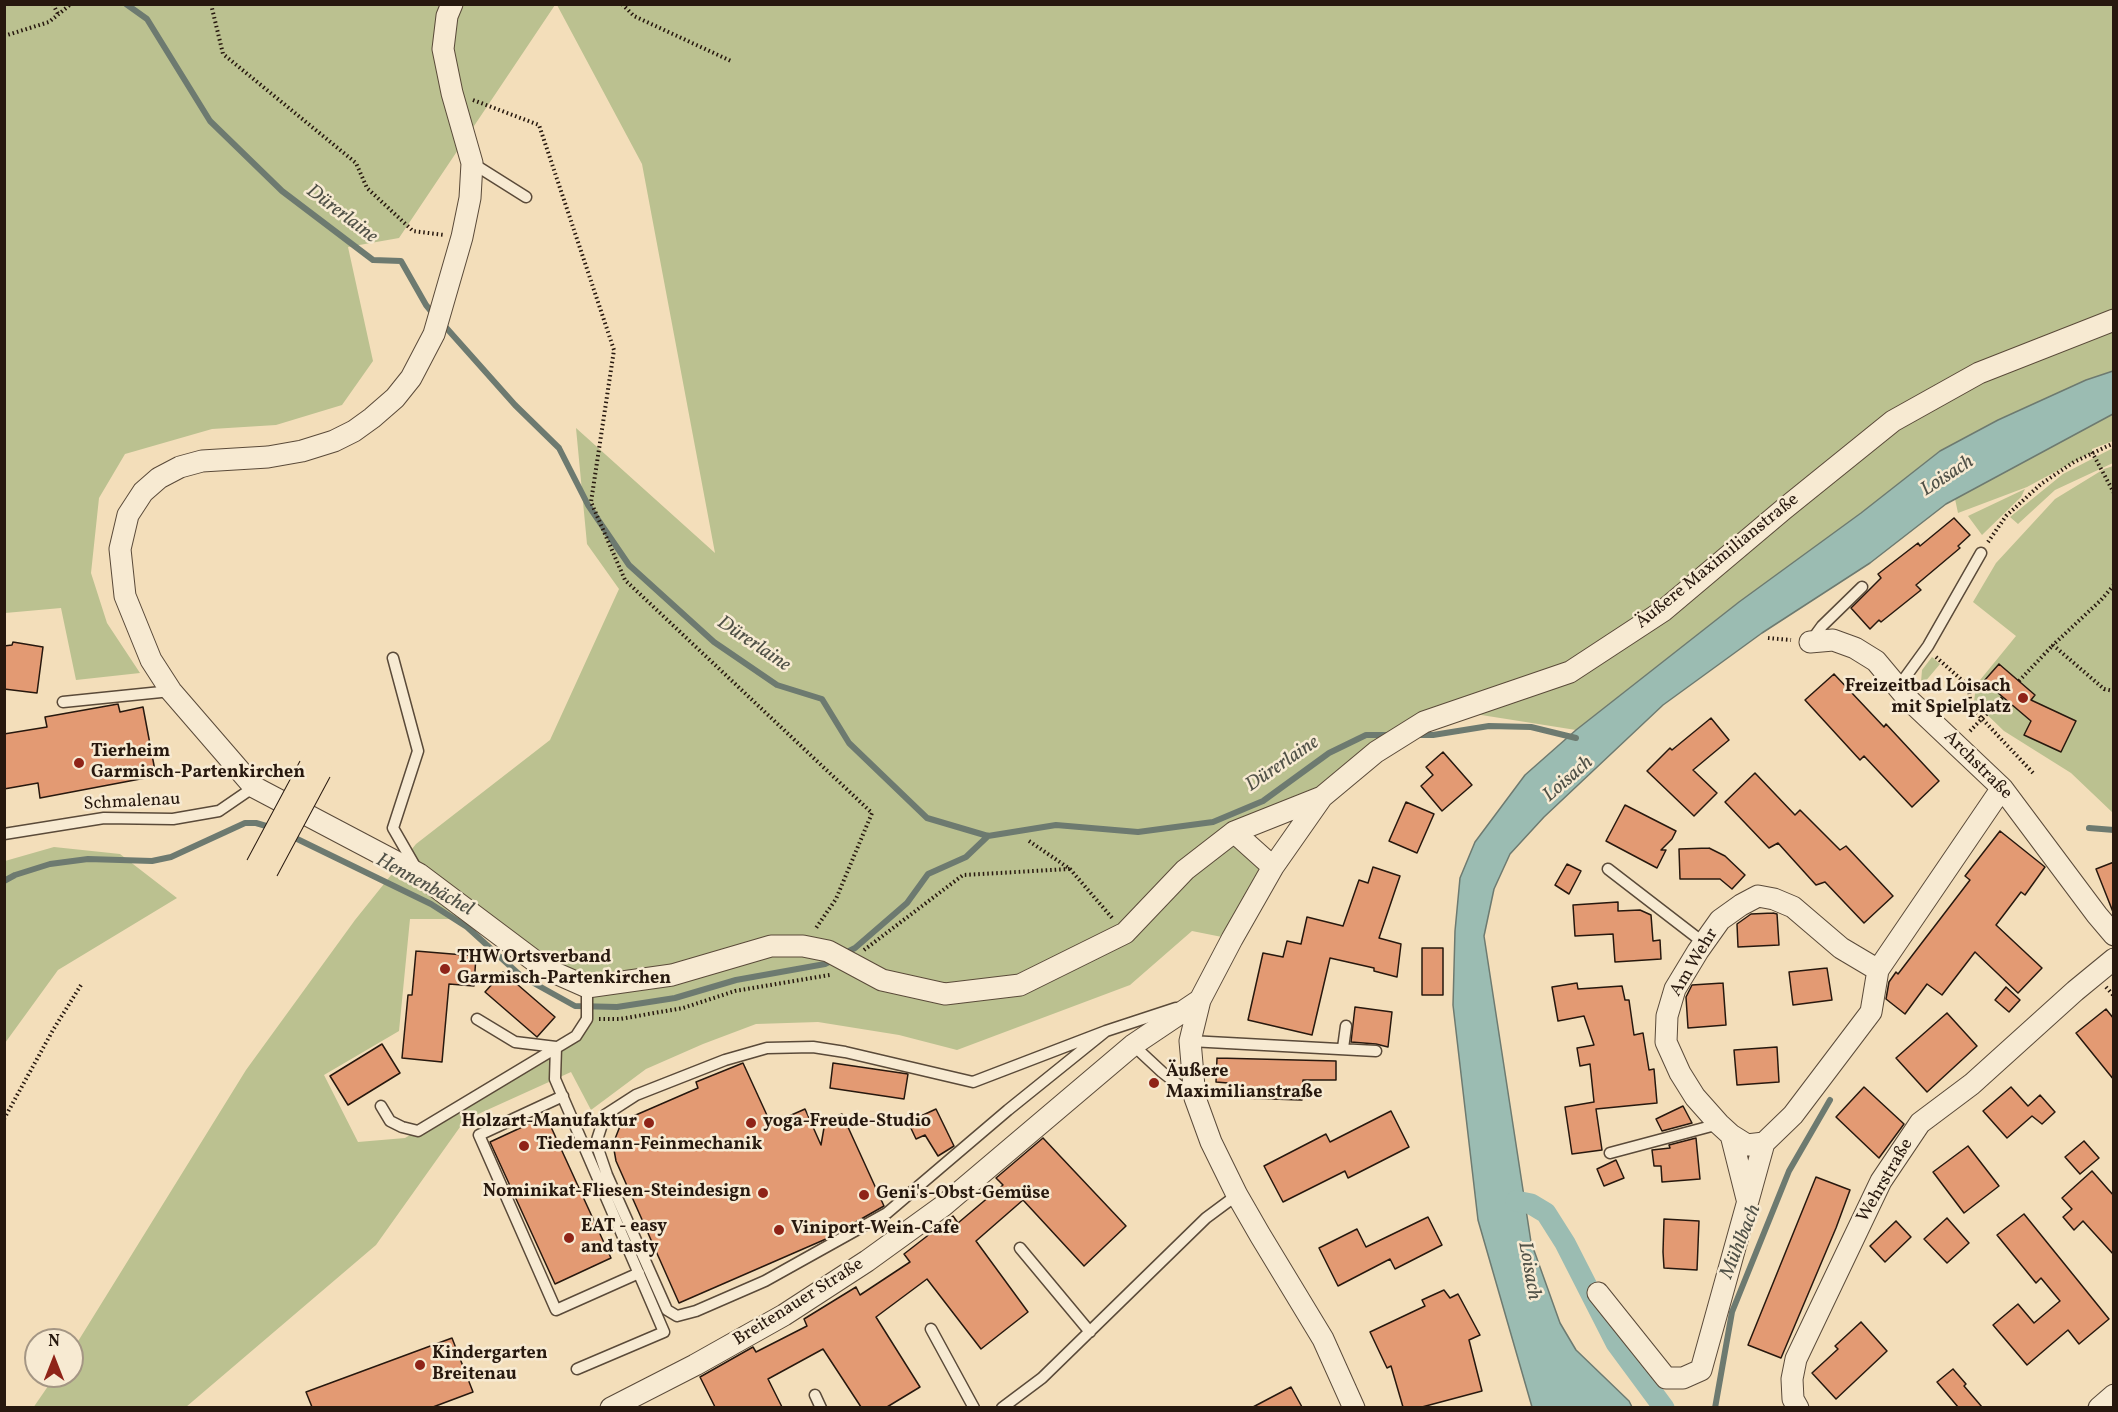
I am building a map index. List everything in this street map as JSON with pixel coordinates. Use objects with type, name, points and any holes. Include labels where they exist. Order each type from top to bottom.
[{"type":"main road","points":[[262,868],[315,769]]},
{"type":"street","points":[[452,4],[447,16],[443,49],[452,93],[472,163],[470,198],[462,237],[434,334],[411,378],[401,391],[372,418],[334,441],[302,451],[268,457],[202,461],[180,467],[159,478],[143,492],[129,515],[120,549],[125,596],[151,660],[171,691],[254,787],[419,874],[544,968],[587,991],[672,975],[771,946],[803,946],[828,951],[842,968],[882,980],[945,994],[1020,985],[1125,933],[1185,870],[1234,832],[1322,797]]},
{"type":"street","name":"Äußere Maximilianstraße","points":[[1354,1407],[1323,1339],[1236,1195],[1211,1142],[1195,1098],[1190,1041],[1200,1000],[1273,867],[1322,797],[1376,752],[1424,722],[1570,672],[1670,605],[1784,509],[1893,422],[1979,373],[2114,320]]},
{"type":"street","name":"Archstraße","points":[[1810,642],[1833,640],[1855,648],[1876,661],[1907,698],[2002,788],[2114,935]]},
{"type":"street","points":[[1725,1130],[1747,1145],[1764,1143],[1793,1115],[1871,1011],[1878,970],[2002,788]]},
{"type":"street","points":[[1234,832],[1273,867]]},
{"type":"street","name":"Am Wehr","points":[[1748,1202],[1725,1130],[1695,1097],[1680,1073],[1666,1042],[1667,1016],[1675,989],[1720,920],[1741,904],[1758,896],[1774,899],[1793,907],[1841,948],[1878,970]]},
{"type":"street","name":"Wehrstraße","points":[[1798,1407],[1794,1399],[1791,1379],[1796,1359],[1881,1182],[1920,1123],[1972,1084],[2075,990],[2114,959]]},
{"type":"street","name":"Breitenauer Straße","points":[[611,1407],[695,1365],[754,1332],[867,1261],[952,1199],[1133,1046],[1200,1000]]},
{"type":"street","name":"Am Wehr","points":[[1598,1293],[1666,1378],[1683,1378],[1701,1370],[1764,1143]]},
{"type":"street","points":[[2099,1407],[2114,1395]]},
{"type":"lane","points":[[472,163],[526,197]]},
{"type":"lane","points":[[1899,686],[1926,648],[1981,553]]},
{"type":"lane","points":[[1810,642],[1821,626],[1862,587]]},
{"type":"lane","points":[[393,658],[418,751],[393,828],[419,874]]},
{"type":"lane","points":[[63,702],[171,691]]},
{"type":"lane","name":"Schmalenau","points":[[4,834],[104,818],[173,819],[219,812],[254,787]]},
{"type":"lane","points":[[1608,869],[1704,943]]},
{"type":"lane","points":[[381,1106],[390,1121],[418,1131],[576,1036],[587,1019],[587,991]]},
{"type":"lane","points":[[1106,1031],[887,1213],[765,1281],[696,1311],[677,1316],[667,1310],[596,1143],[605,1115],[636,1095],[725,1060],[767,1048],[813,1047],[845,1052],[973,1082],[1106,1031],[1200,1000]]},
{"type":"lane","points":[[477,1019],[516,1042],[556,1047]]},
{"type":"lane","points":[[1342,1048],[1346,1026]]},
{"type":"lane","points":[[1190,1041],[1376,1051]]},
{"type":"lane","points":[[1133,1046],[1195,1098]]},
{"type":"lane","points":[[556,1047],[555,1079],[664,1332],[577,1369]]},
{"type":"lane","points":[[563,1096],[479,1135],[556,1310],[639,1273]]},
{"type":"lane","points":[[1610,1153],[1725,1130]]},
{"type":"lane","points":[[1002,1407],[1042,1378],[1206,1218],[1236,1195]]},
{"type":"lane","points":[[1020,1248],[1090,1332]]},
{"type":"lane","points":[[931,1329],[974,1407]]},
{"type":"lane","points":[[815,1395],[821,1407]]},
{"type":"path","points":[[53,4],[58,15]]},
{"type":"path","points":[[4,36],[49,22],[71,4]]},
{"type":"path","points":[[211,4],[223,54],[356,163],[367,188],[413,231],[462,237]]},
{"type":"path","points":[[622,4],[634,16],[731,61]]},
{"type":"path","points":[[452,93],[539,125],[614,350],[591,502],[625,580],[873,813],[836,899],[803,946]]},
{"type":"path","points":[[1981,553],[2006,516],[2041,483],[2092,452],[2114,443]]},
{"type":"path","points":[[2092,452],[2114,493]]},
{"type":"path","points":[[2019,681],[2114,585]]},
{"type":"path","points":[[2053,645],[2104,689],[2114,691]]},
{"type":"path","points":[[1926,648],[1963,681],[1969,690],[1971,707],[2035,775]]},
{"type":"path","points":[[1956,744],[2003,697]]},
{"type":"path","points":[[1029,841],[1070,869],[1125,933]]},
{"type":"path","points":[[587,1019],[620,1019],[683,1008],[735,992],[842,968],[963,874],[1070,869]]},
{"type":"path","points":[[4,1119],[53,1030],[81,985]]},
{"type":"green space","points":[[4,5],[555,5],[399,238],[348,247],[373,361],[342,405],[276,425],[212,429],[125,454],[99,498],[91,573],[107,623],[140,673],[76,680],[61,608],[5,613]]},
{"type":"green space","points":[[557,5],[2113,5],[2113,371],[2086,380],[1999,420],[1940,451],[1861,513],[1739,602],[1576,730],[1456,711],[1322,797],[1235,832],[1273,867],[1232,939],[1192,931],[1130,985],[957,1050],[899,1035],[818,1022],[756,1024],[646,1069],[591,1110],[571,1072],[465,1120],[376,1245],[186,1407],[33,1408],[47,1388],[84,1388],[84,1332],[246,1070],[355,920],[416,844],[550,740],[619,589],[587,544],[576,428],[715,553],[642,164]],"holes":[[[410,919],[480,919],[587,987],[576,1036],[405,1138],[358,1142],[324,1075],[399,1031]]]},
{"type":"green space","points":[[2113,414],[2113,441],[2092,449],[2092,452],[2027,487],[1958,513],[1955,499]]},
{"type":"green space","points":[[2113,448],[2113,463],[2055,490],[2018,524],[2010,517],[2063,474]]},
{"type":"green space","points":[[2113,466],[2113,813],[2071,773],[2004,731],[1974,702],[1976,685],[2016,636],[1973,602],[1996,563],[2055,499],[2104,469]]},
{"type":"green space","points":[[2025,489],[2021,497],[1982,535],[1968,516]]},
{"type":"green space","points":[[1932,657],[1940,664],[1924,683],[1921,682],[1922,670]]},
{"type":"green space","points":[[54,847],[120,854],[177,898],[58,970],[5,1043],[5,861]]},
{"type":"water","name":"Loisach","points":[[2113,371],[2113,414],[1946,504],[1870,563],[1762,633],[1663,705],[1544,817],[1510,854],[1494,889],[1484,936],[1531,1242],[1560,1323],[1576,1350],[1629,1401],[1632,1407],[1532,1407],[1478,1220],[1453,1005],[1455,931],[1460,878],[1475,842],[1525,775],[1576,730],[1739,602],[1861,513],[1940,451],[1998,420],[2086,380]]},
{"type":"building","points":[[1954,518],[1970,535],[1958,546],[1960,548],[1916,585],[1921,590],[1870,629],[1851,608],[1881,578],[1878,574],[1918,543],[1920,546]]},
{"type":"building","points":[[13,642],[43,647],[37,693],[4,689],[4,646],[12,645]]},
{"type":"building","points":[[1999,664],[2035,695],[2031,700],[2076,721],[2061,752],[2024,735],[2031,721],[1984,681]]},
{"type":"building","points":[[1834,674],[1884,727],[1886,724],[1939,781],[1912,807],[1864,756],[1860,760],[1805,700]]},
{"type":"building","name":"Tierheim Garmisch-Partenkirchen","points":[[118,704],[120,712],[143,707],[156,776],[40,798],[38,783],[4,789],[4,734],[47,727],[45,717]]},
{"type":"building","points":[[1711,718],[1729,740],[1693,770],[1717,793],[1694,816],[1647,771],[1670,748],[1672,750]]},
{"type":"building","points":[[1443,752],[1472,785],[1442,811],[1421,786],[1433,775],[1426,767]]},
{"type":"building","points":[[1755,773],[1795,815],[1800,810],[1840,850],[1846,846],[1893,896],[1864,923],[1825,882],[1816,885],[1778,843],[1769,848],[1725,802]]},
{"type":"building","points":[[1406,802],[1434,814],[1417,853],[1389,841]]},
{"type":"building","points":[[1625,805],[1676,831],[1672,839],[1661,850],[1666,850],[1657,868],[1606,841]]},
{"type":"building","points":[[2000,831],[2045,867],[2025,895],[2021,892],[1996,925],[2042,968],[2018,993],[1975,952],[1942,995],[1927,984],[1905,1014],[1886,999],[1889,982],[1896,972],[1898,974],[1970,880],[1965,876]]},
{"type":"building","points":[[1709,848],[1725,856],[1745,875],[1732,889],[1720,879],[1680,879],[1679,849]]},
{"type":"building","points":[[2114,862],[2114,912],[2113,912],[2096,869]]},
{"type":"building","points":[[1567,864],[1581,871],[1569,894],[1555,885]]},
{"type":"building","points":[[1373,867],[1400,876],[1379,938],[1401,944],[1397,977],[1374,971],[1374,968],[1330,958],[1312,1035],[1248,1020],[1263,953],[1283,957],[1287,941],[1301,944],[1307,917],[1343,926],[1359,880],[1368,883]]},
{"type":"building","points":[[1618,902],[1618,911],[1640,910],[1651,915],[1653,941],[1660,940],[1661,959],[1615,962],[1613,934],[1575,936],[1573,905]]},
{"type":"building","points":[[1751,914],[1777,914],[1779,945],[1738,947],[1737,924]]},
{"type":"building","points":[[1422,948],[1443,948],[1443,995],[1422,995]]},
{"type":"building","points":[[416,951],[476,956],[474,986],[449,984],[442,1062],[402,1058],[408,995],[412,995]]},
{"type":"building","points":[[1827,968],[1832,1000],[1793,1005],[1789,972]]},
{"type":"building","points":[[503,972],[555,1017],[537,1037],[485,992]]},
{"type":"building","points":[[1577,983],[1578,989],[1622,986],[1625,1000],[1629,1000],[1634,1035],[1643,1033],[1649,1070],[1654,1069],[1657,1103],[1596,1109],[1602,1150],[1572,1154],[1565,1107],[1594,1102],[1590,1064],[1580,1066],[1577,1048],[1594,1045],[1584,1016],[1558,1021],[1552,987]]},
{"type":"building","points":[[1723,983],[1726,1025],[1688,1028],[1686,997],[1692,985]]},
{"type":"building","points":[[2006,987],[2020,1000],[2009,1012],[1995,1000]]},
{"type":"building","points":[[1355,1007],[1392,1012],[1388,1047],[1351,1042]]},
{"type":"building","points":[[2106,1009],[2114,1019],[2114,1080],[2076,1033]]},
{"type":"building","points":[[1947,1013],[1977,1046],[1927,1092],[1896,1058]]},
{"type":"building","points":[[382,1044],[400,1073],[348,1105],[330,1076]]},
{"type":"building","points":[[1777,1047],[1779,1082],[1737,1085],[1734,1050]]},
{"type":"building","points":[[1217,1058],[1336,1061],[1336,1080],[1303,1080],[1302,1100],[1240,1098],[1240,1084],[1216,1082]]},
{"type":"building","points":[[743,1063],[771,1124],[805,1109],[821,1145],[825,1122],[842,1114],[884,1206],[826,1239],[679,1303],[616,1161],[613,1144],[622,1121],[698,1088],[696,1082]]},
{"type":"building","points":[[833,1063],[908,1074],[904,1099],[830,1088]]},
{"type":"building","points":[[1864,1087],[1904,1124],[1879,1158],[1836,1117]]},
{"type":"building","points":[[2011,1087],[2028,1106],[2040,1095],[2055,1112],[2042,1124],[2032,1116],[2007,1138],[1983,1111]]},
{"type":"building","points":[[1683,1106],[1692,1123],[1662,1131],[1656,1119]]},
{"type":"building","points":[[936,1109],[954,1146],[938,1156],[925,1135],[916,1139],[908,1122]]},
{"type":"building","points":[[1391,1111],[1409,1147],[1348,1178],[1345,1171],[1283,1202],[1264,1166],[1326,1134],[1330,1142]]},
{"type":"building","points":[[546,1116],[611,1258],[555,1284],[490,1142]]},
{"type":"building","points":[[1043,1138],[1126,1226],[1084,1266],[1023,1200],[976,1241],[1028,1312],[981,1349],[927,1279],[876,1317],[920,1387],[887,1407],[861,1407],[823,1349],[768,1379],[782,1407],[715,1407],[700,1377],[753,1347],[756,1352],[807,1326],[804,1319],[856,1287],[860,1295],[910,1262],[904,1254],[953,1216],[958,1223],[1003,1185],[996,1178]]},
{"type":"building","points":[[1696,1138],[1700,1179],[1662,1182],[1661,1166],[1654,1166],[1652,1150],[1670,1148],[1669,1145]]},
{"type":"building","points":[[2084,1141],[2099,1158],[2080,1174],[2065,1157]]},
{"type":"building","points":[[1968,1146],[1999,1186],[1964,1213],[1933,1172]]},
{"type":"building","points":[[1616,1160],[1624,1178],[1604,1186],[1597,1169]]},
{"type":"building","points":[[2092,1171],[2114,1196],[2114,1255],[2083,1221],[2074,1230],[2063,1217],[2072,1209],[2062,1198]]},
{"type":"building","points":[[1816,1177],[1850,1190],[1781,1358],[1748,1345]]},
{"type":"building","points":[[2024,1214],[2109,1319],[2079,1344],[2068,1330],[2027,1365],[1993,1325],[2018,1304],[2034,1323],[2060,1301],[2041,1278],[2036,1283],[1997,1235]]},
{"type":"building","points":[[1428,1217],[1442,1245],[1395,1269],[1390,1259],[1338,1286],[1319,1248],[1357,1229],[1366,1247]]},
{"type":"building","points":[[1947,1218],[1969,1243],[1947,1263],[1924,1239]]},
{"type":"building","points":[[1664,1219],[1699,1221],[1697,1270],[1664,1268]]},
{"type":"building","points":[[1896,1221],[1911,1237],[1885,1262],[1870,1246]]},
{"type":"building","points":[[1444,1290],[1450,1298],[1458,1294],[1480,1335],[1469,1340],[1482,1391],[1422,1407],[1403,1407],[1391,1366],[1387,1368],[1370,1332],[1425,1306],[1422,1300]]},
{"type":"building","points":[[1861,1322],[1887,1351],[1836,1399],[1812,1373],[1838,1349],[1835,1346]]},
{"type":"building","name":"Kindergarten Breitenau","points":[[452,1338],[473,1392],[433,1407],[312,1407],[306,1392]]},
{"type":"building","points":[[1953,1369],[1982,1407],[1958,1407],[1937,1382]]},
{"type":"building","points":[[1291,1387],[1302,1407],[1253,1407]]},
{"type":"waterway","name":"Dürerlaine","points":[[126,4],[147,19],[210,121],[282,191],[373,260],[401,261],[426,305],[435,316]]},
{"type":"waterway","name":"Dürerlaine","points":[[442,323],[515,405],[559,448],[588,505],[629,565],[714,642],[777,685],[822,699],[849,743],[927,818],[988,836],[1056,825],[1138,832],[1213,822],[1263,801],[1329,753],[1366,735],[1392,735]]},
{"type":"waterway","name":"Dürerlaine","points":[[1417,735],[1433,735],[1489,726],[1531,727],[1576,738]]},
{"type":"waterway","name":"Hennenbächel","points":[[4,881],[15,875],[50,864],[88,859],[152,861],[171,857],[245,823],[256,823],[273,828]]},
{"type":"waterway","name":"Mühlbach","points":[[2089,828],[2114,830]]},
{"type":"waterway","name":"Hennenbächel","points":[[291,836],[431,904],[467,927],[521,976],[575,1006],[617,1007],[675,998],[736,980],[825,964],[835,959]]},
{"type":"waterway","name":"Hennenbächel","points":[[843,954],[855,948],[907,903],[928,874],[966,857],[988,836]]},
{"type":"waterway","name":"Mühlbach","points":[[1715,1408],[1732,1312],[1789,1171],[1830,1100]]},
{"type":"waterway","points":[[1516,1201],[1531,1204],[1546,1213],[1565,1243],[1616,1343],[1664,1408]]},
{"type":"place","name":"Freizeitbad Loisach mit Spielplatz","points":[[2023,698]]},
{"type":"place","name":"Tierheim Garmisch-Partenkirchen","points":[[79,763]]},
{"type":"place","name":"THW Ortsverband Garmisch-Partenkirchen","points":[[445,969]]},
{"type":"place","name":"Äußere Maximilianstraße","points":[[1154,1083]]},
{"type":"place","name":"Holzart-Manufaktur","points":[[649,1123]]},
{"type":"place","name":"yoga-Freude-Studio","points":[[751,1123]]},
{"type":"place","name":"Tiedemann-Feinmechanik","points":[[524,1146]]},
{"type":"place","name":"Nominikat-Fliesen-Steindesign","points":[[763,1193]]},
{"type":"place","name":"Geni's-Obst-Gemüse","points":[[864,1195]]},
{"type":"place","name":"Viniport-Wein-Cafe","points":[[779,1230]]},
{"type":"place","name":"EAT - easy and tasty","points":[[569,1238]]},
{"type":"place","name":"Kindergarten Breitenau","points":[[420,1365]]}]
